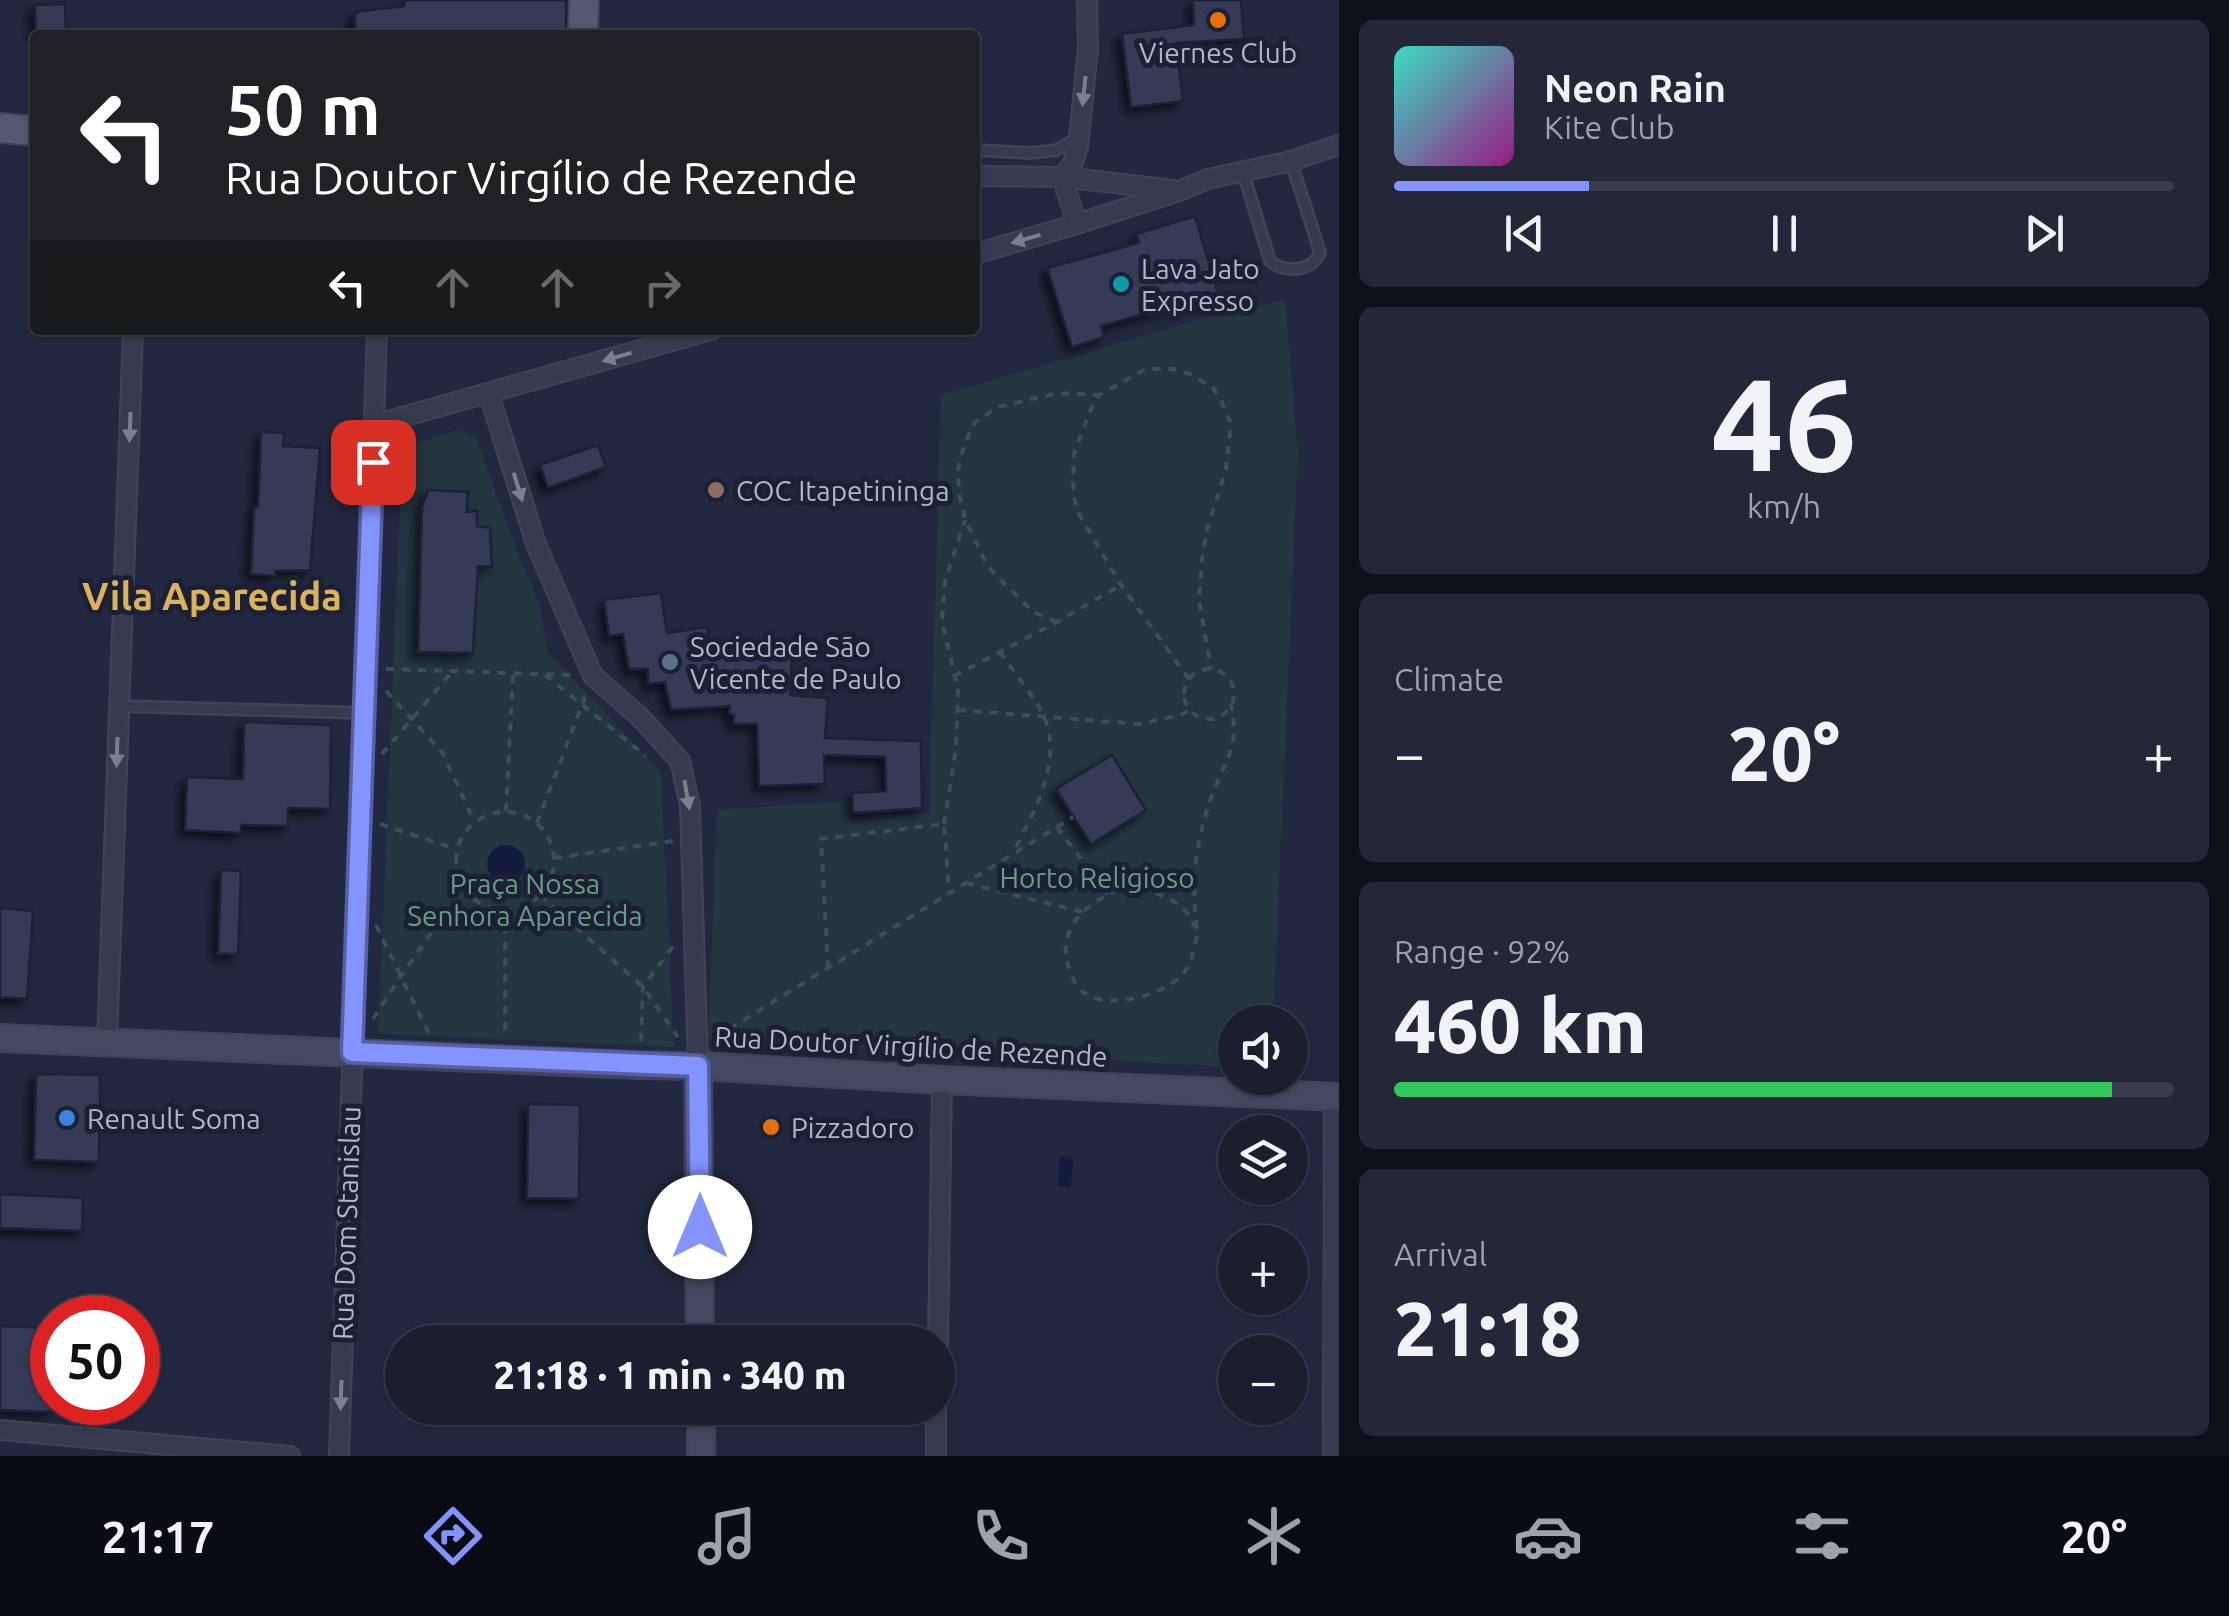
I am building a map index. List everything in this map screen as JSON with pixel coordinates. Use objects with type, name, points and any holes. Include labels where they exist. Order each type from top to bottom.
[{"type":"main road","points":[[583,30],[584,0]]},
{"type":"main road","points":[[0,128],[30,131]]},
{"type":"main road","name":"Rua Doutor Virgílio de Rezende","points":[[0,1038],[640,1065],[698,1057],[942,1080],[1336,1097]]},
{"type":"main road","points":[[698,1057],[700,1325]]},
{"type":"main road","points":[[701,1425],[701,1456]]},
{"type":"street","points":[[1062,177],[1078,148],[1088,50],[1087,0]]},
{"type":"street","points":[[980,253],[1208,179],[1291,161],[1339,145]]},
{"type":"street","points":[[980,176],[1062,177],[1180,191]]},
{"type":"street","points":[[1062,177],[1077,224]]},
{"type":"street","points":[[107,1042],[133,335]]},
{"type":"street","name":"Rua Dom Stanislau","points":[[340,1456],[377,335]]},
{"type":"street","points":[[374,424],[694,335]]},
{"type":"street","points":[[489,394],[536,544],[593,676],[640,717],[680,761],[690,806],[698,1057]]},
{"type":"street","points":[[938,1325],[942,1080]]},
{"type":"street","points":[[1333,1456],[1336,1097]]},
{"type":"street","points":[[936,1425],[936,1456]]},
{"type":"street","points":[[0,1430],[290,1456]]},
{"type":"lane","points":[[980,150],[1057,150],[1079,137]]},
{"type":"lane","points":[[1243,172],[1270,261],[1286,270],[1312,265],[1320,252],[1291,161]]},
{"type":"lane","points":[[119,706],[365,714]]},
{"type":"path","points":[[1189,679],[1121,585],[1076,510],[1074,454],[1080,434],[1100,396],[1146,369],[1190,374],[1213,388],[1231,424],[1226,470],[1207,529],[1202,560],[1199,602],[1210,669]]},
{"type":"path","points":[[1057,622],[1033,612],[988,567],[965,519],[958,470],[974,424],[998,408],[1058,392],[1100,396]]},
{"type":"path","points":[[949,894],[944,824],[956,749],[958,690],[942,620],[945,581],[965,519]]},
{"type":"path","points":[[954,676],[1121,585]]},
{"type":"path","points":[[1000,652],[1045,718],[1050,745],[1047,780],[1011,855]]},
{"type":"path","points":[[366,669],[593,676],[536,823]]},
{"type":"path","points":[[366,669],[442,752],[474,821]]},
{"type":"path","points":[[1198,932],[1185,910],[1162,896],[1124,888],[1090,904],[1074,922],[1065,956],[1073,980],[1092,998],[1138,998],[1163,989],[1184,973],[1194,954],[1198,932],[1192,897],[1200,839],[1216,786],[1226,768],[1236,725],[1230,682],[1210,669],[1189,679],[1184,694],[1190,710],[1197,715],[1220,716],[1231,704]]},
{"type":"path","points":[[362,776],[452,672]]},
{"type":"path","points":[[506,811],[513,674]]},
{"type":"path","points":[[544,674],[686,787]]},
{"type":"path","points":[[958,710],[1140,724],[1190,710]]},
{"type":"path","points":[[506,811],[522,814],[549,839],[553,872],[540,895],[530,903],[505,910],[482,904],[464,888],[457,876],[456,848],[474,821],[506,811]]},
{"type":"path","points":[[360,817],[456,848]]},
{"type":"path","points":[[540,895],[643,988],[698,1057],[828,968],[1074,817]]},
{"type":"path","points":[[828,968],[821,839],[944,824]]},
{"type":"path","points":[[1057,827],[1107,894]]},
{"type":"path","points":[[554,858],[690,838]]},
{"type":"path","points":[[966,883],[1083,912]]},
{"type":"path","points":[[352,1052],[464,888]]},
{"type":"path","points":[[505,910],[505,1058]]},
{"type":"path","points":[[640,1065],[643,988],[693,918]]},
{"type":"path","points":[[374,922],[440,1056]]},
{"type":"green space","name":"Horto Religioso","points":[[1285,300],[1298,452],[1274,1005],[1218,1005],[1218,1066],[708,1039],[717,810],[850,801],[850,822],[929,813],[941,395],[1229,311]]},
{"type":"green space","name":"Praça Nossa Senhora Aparecida","points":[[458,430],[476,438],[539,602],[548,652],[661,772],[674,1047],[378,1034],[402,459],[418,442]]},
{"type":"water","points":[[506,845],[519,851],[525,864],[519,877],[506,883],[493,877],[487,864],[493,851]]},
{"type":"water","points":[[1060,1156],[1073,1157],[1071,1187],[1058,1186]]},
{"type":"building","points":[[405,0],[566,0],[566,30],[355,30],[355,12],[404,6]]},
{"type":"building","points":[[1193,0],[1241,0],[1244,39],[1176,43],[1183,101],[1131,107],[1122,34],[1194,25]]},
{"type":"building","points":[[65,4],[66,30],[36,30],[35,5]]},
{"type":"building","points":[[1195,216],[1218,293],[1101,326],[1104,337],[1072,347],[1047,268],[1139,243],[1136,234]]},
{"type":"building","points":[[261,432],[284,433],[283,446],[320,448],[310,570],[275,571],[275,576],[251,574]]},
{"type":"building","points":[[598,445],[606,467],[548,488],[540,465]]},
{"type":"building","points":[[428,490],[468,492],[467,512],[477,511],[477,526],[490,528],[492,567],[478,566],[473,653],[418,652],[422,507]]},
{"type":"building","points":[[661,593],[667,633],[707,627],[710,646],[792,651],[790,695],[828,698],[825,738],[921,741],[922,808],[853,813],[852,793],[886,791],[885,757],[824,755],[825,784],[759,786],[757,724],[733,724],[730,706],[671,710],[665,682],[648,684],[648,669],[629,669],[623,634],[609,636],[604,600]]},
{"type":"building","points":[[244,722],[331,725],[330,809],[288,808],[288,826],[241,825],[241,833],[185,830],[187,777],[243,779]]},
{"type":"building","points":[[1112,755],[1146,810],[1091,844],[1056,789]]},
{"type":"building","points":[[221,870],[241,871],[238,954],[218,954]]},
{"type":"building","points":[[0,908],[33,911],[27,999],[0,997]]},
{"type":"building","name":"Renault Soma","points":[[36,1074],[100,1075],[99,1162],[34,1160]]},
{"type":"building","points":[[528,1104],[580,1105],[579,1199],[527,1198]]},
{"type":"building","points":[[0,1194],[83,1198],[82,1231],[0,1228]]},
{"type":"building","points":[[0,1326],[30,1327],[30,1411],[0,1410]]},
{"type":"place","name":"Viernes Club","points":[[1218,20]]},
{"type":"place","name":"Lava Jato Expresso","points":[[1121,284]]},
{"type":"place","name":"COC Itapetininga","points":[[716,490]]},
{"type":"place","name":"Sociedade São Vicente de Paulo","points":[[670,662]]},
{"type":"place","name":"Renault Soma","points":[[67,1118]]},
{"type":"place","name":"Pizzadoro","points":[[771,1127]]},
{"type":"district","name":"Vila Aparecida","points":[[212,596]]},
{"type":"route","points":[[373,462],[352,1052],[698,1066],[700,1227]]}]
